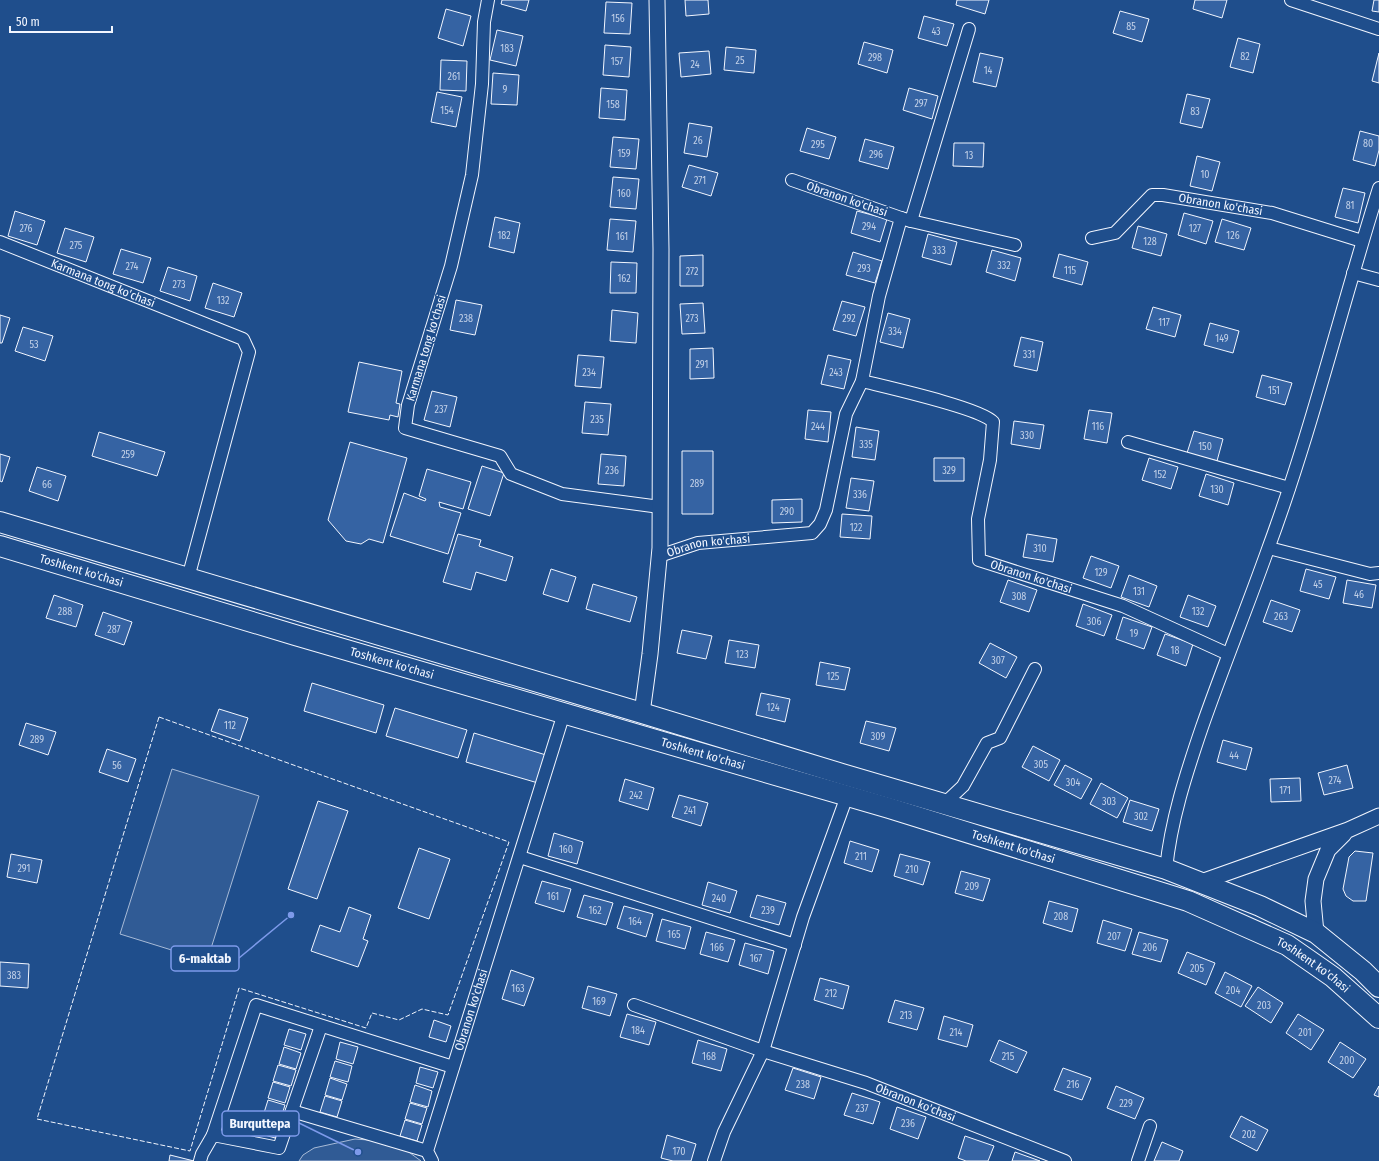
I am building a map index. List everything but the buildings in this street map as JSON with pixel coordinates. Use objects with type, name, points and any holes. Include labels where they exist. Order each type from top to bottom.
[{"type":"highway","name":"Toshkent ko'chasi","points":[[0,523],[1166,870],[1201,882],[1260,906],[1316,933],[1363,971],[1379,987]]},
{"type":"highway","name":"Toshkent ko'chasi","points":[[0,546],[847,796],[1195,904],[1287,945],[1333,977],[1379,1018]]},
{"type":"street","name":"Karmana tong ko'chasi","points":[[488,0],[484,22],[482,84],[472,175],[451,266],[408,405],[405,428],[500,456],[511,474],[562,494],[660,508]]},
{"type":"street","points":[[642,713],[650,654],[659,556],[661,249],[657,0]]},
{"type":"street","points":[[1291,0],[1379,29]]},
{"type":"street","name":"Obranon ko'chasi","points":[[659,556],[698,543],[812,533],[820,524],[826,510],[846,414],[862,381],[879,296],[906,220],[969,29]]},
{"type":"street","name":"Obranon ko'chasi","points":[[792,180],[906,220],[1015,245]]},
{"type":"street","points":[[1166,870],[1169,837],[1181,790],[1228,654],[1269,548],[1319,397],[1362,241],[1379,188]]},
{"type":"street","name":"Obranon ko'chasi","points":[[1092,238],[1115,233],[1152,195],[1163,195],[1272,213],[1362,241]]},
{"type":"street","name":"Karmana tong ko'chasi","points":[[0,242],[243,339],[249,352],[188,578]]},
{"type":"street","points":[[1353,273],[1379,280]]},
{"type":"street","name":"Obranon ko'chasi","points":[[862,381],[953,405],[988,417],[993,422],[990,460],[978,520],[979,560],[1123,606],[1228,654]]},
{"type":"street","points":[[1128,442],[1289,488]]},
{"type":"street","points":[[1269,548],[1370,574],[1379,573]]},
{"type":"street","points":[[945,803],[963,786],[987,742],[1000,738],[1035,669]]},
{"type":"street","name":"Obranon ko'chasi","points":[[430,1156],[453,1067],[520,858],[564,713]]},
{"type":"street","points":[[714,1161],[724,1132],[763,1052],[794,945],[847,796]]},
{"type":"street","points":[[1201,882],[1348,830],[1379,816]]},
{"type":"street","points":[[1316,933],[1313,901],[1316,879],[1328,850],[1348,830]]},
{"type":"street","points":[[520,858],[794,945]]},
{"type":"street","points":[[200,1161],[202,1154],[214,1135],[256,1005],[453,1067]]},
{"type":"street","name":"Obranon ko'chasi","points":[[634,1005],[763,1052],[866,1082],[1065,1161]]},
{"type":"street","points":[[214,1135],[279,1148],[321,1026]]},
{"type":"street","points":[[292,1111],[430,1156]]},
{"type":"street","points":[[1138,1161],[1150,1126]]},
{"type":"shaded area","points":[[172,769],[259,796],[207,961],[120,934]]},
{"type":"shaded area","points":[[355,1139],[381,1141],[406,1150],[421,1161],[299,1161],[303,1155],[314,1148]]},
{"type":"fence","points":[[159,717],[509,842],[448,1015],[422,1009],[399,1020],[372,1013],[366,1028],[239,988],[190,1151],[37,1119],[159,717]]},
{"type":"place","name":"6-maktab","points":[[291,915]]},
{"type":"place","name":"Burquttepa","points":[[358,1152]]}]
